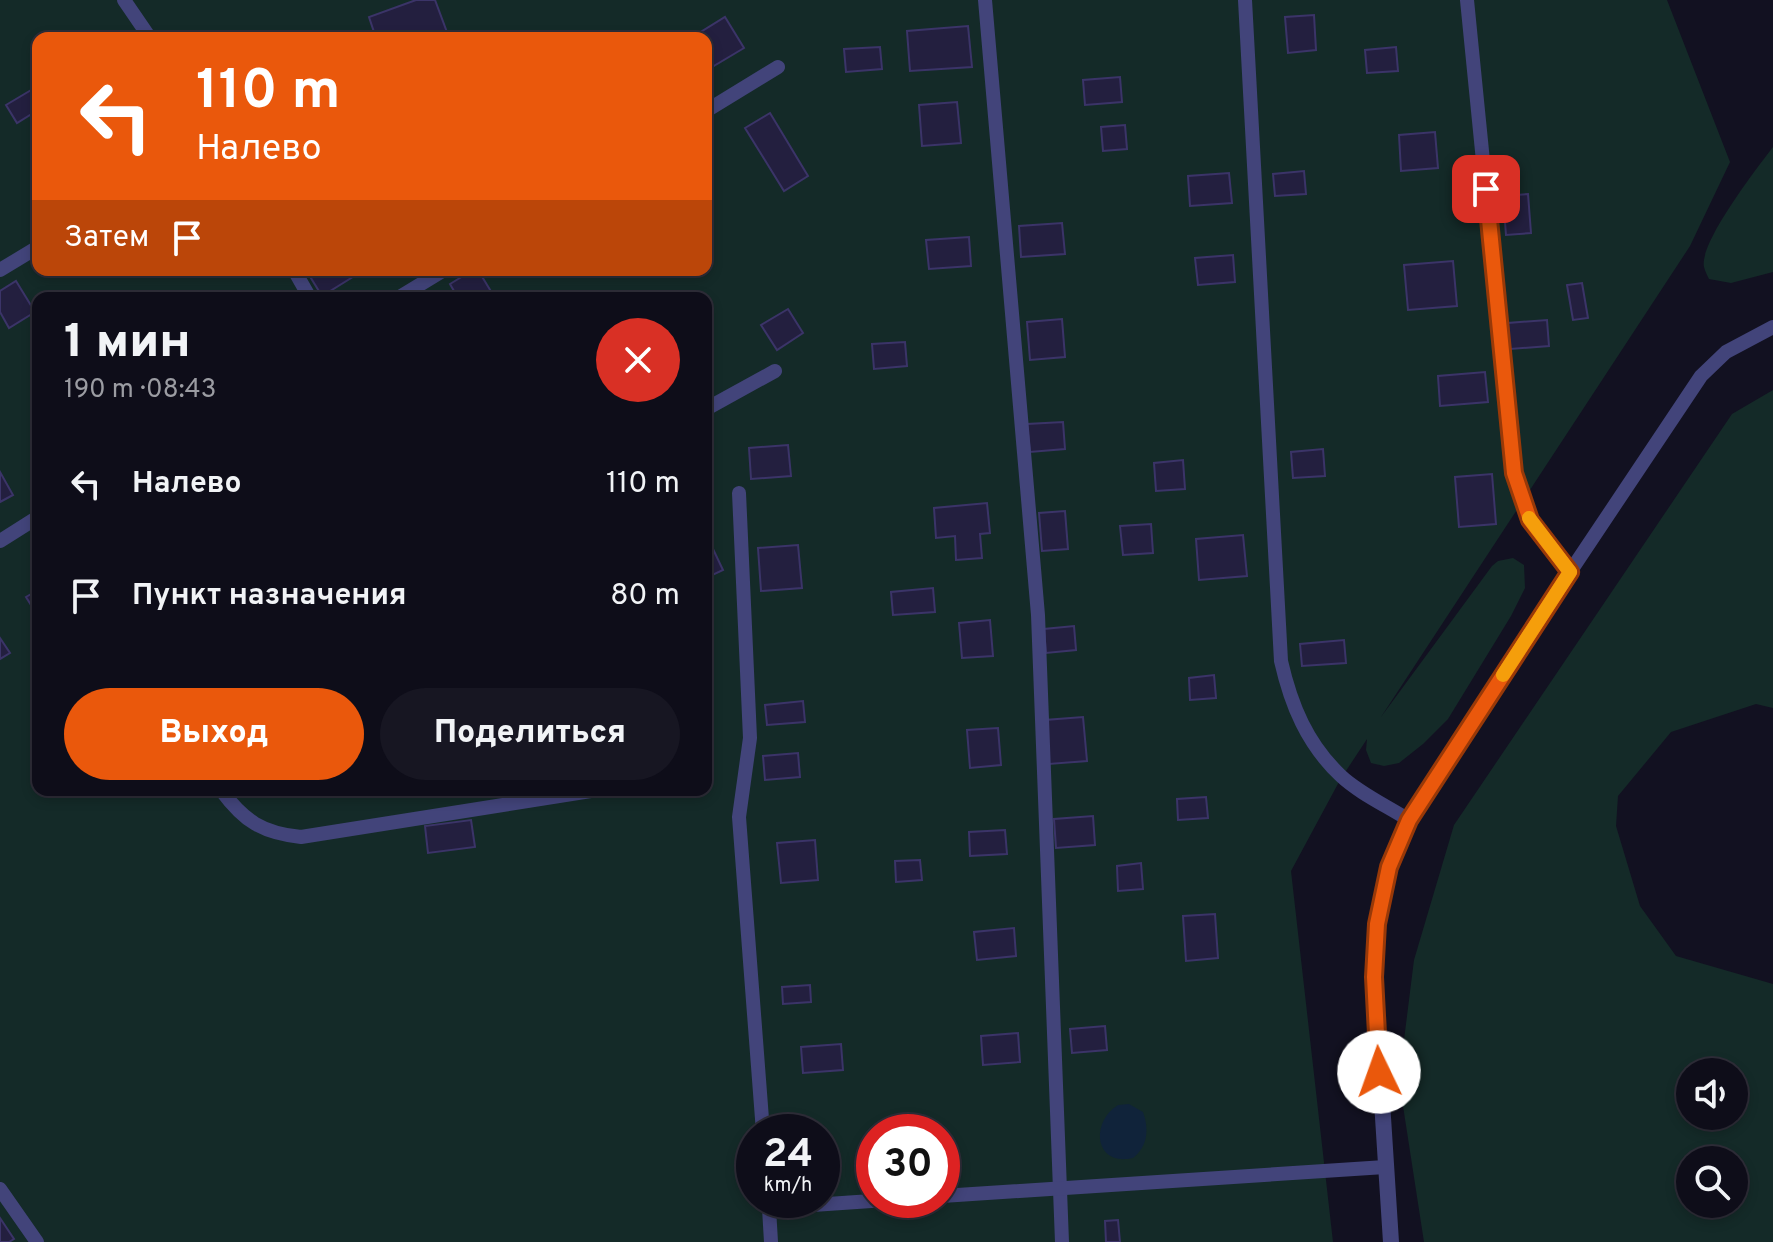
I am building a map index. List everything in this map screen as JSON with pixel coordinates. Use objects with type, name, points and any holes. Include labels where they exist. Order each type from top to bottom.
[{"type":"street","points":[[1391,1242],[1374,977],[1377,924],[1389,867],[1409,820],[1570,572]]},
{"type":"lane","points":[[124,0],[146,32]]},
{"type":"lane","points":[[985,0],[1038,615],[1062,1242]]},
{"type":"lane","points":[[1245,0],[1281,661],[1288,693],[1315,747],[1342,777],[1409,820]]},
{"type":"lane","points":[[1467,0],[1514,473],[1530,520],[1570,572],[1701,376],[1726,352],[1773,327]]},
{"type":"lane","points":[[712,107],[778,67]]},
{"type":"lane","points":[[0,270],[32,251]]},
{"type":"lane","points":[[408,292],[434,276]]},
{"type":"lane","points":[[712,406],[775,371]]},
{"type":"lane","points":[[739,493],[750,738],[739,817],[762,1114]]},
{"type":"lane","points":[[0,541],[32,521]]},
{"type":"lane","points":[[226,796],[237,811],[257,826],[279,834],[301,837],[559,796]]},
{"type":"lane","points":[[960,1195],[1385,1167]]},
{"type":"lane","points":[[0,1189],[37,1242]]},
{"type":"lane","points":[[770,1218],[771,1242]]},
{"type":"green space","points":[[0,0],[1667,0],[1730,162],[1690,246],[1381,717],[1492,566],[1498,561],[1513,558],[1524,565],[1525,588],[1448,719],[1399,763],[1384,766],[1371,763],[1366,750],[1367,739],[1340,780],[1291,871],[1333,1242],[0,1242]]},
{"type":"green space","points":[[1773,147],[1773,272],[1731,283],[1709,279],[1704,267],[1710,241]]},
{"type":"green space","points":[[1773,390],[1773,708],[1756,704],[1671,732],[1618,796],[1616,826],[1640,906],[1676,956],[1773,984],[1773,1242],[1424,1242],[1399,1080],[1414,960],[1454,825],[1732,414]]},
{"type":"water","points":[[1129,1104],[1143,1112],[1146,1137],[1133,1158],[1120,1159],[1104,1150],[1100,1132],[1109,1113],[1118,1105]]},
{"type":"building","points":[[416,0],[435,0],[447,32],[374,32],[369,17]]},
{"type":"building","points":[[1314,15],[1316,50],[1288,53],[1285,17]]},
{"type":"building","points":[[725,17],[744,48],[712,67],[712,32],[701,32]]},
{"type":"building","points":[[968,26],[972,67],[910,71],[907,31]]},
{"type":"building","points":[[880,47],[882,69],[846,72],[844,49]]},
{"type":"building","points":[[1396,47],[1398,71],[1367,73],[1365,50]]},
{"type":"building","points":[[1120,77],[1122,102],[1085,105],[1083,80]]},
{"type":"building","points":[[32,90],[32,114],[17,123],[6,105]]},
{"type":"building","points":[[957,102],[961,143],[922,146],[919,105]]},
{"type":"building","points":[[770,113],[808,176],[784,191],[745,128]]},
{"type":"building","points":[[1125,125],[1127,149],[1103,151],[1101,127]]},
{"type":"building","points":[[1435,132],[1438,168],[1401,171],[1399,135]]},
{"type":"building","points":[[1304,171],[1306,194],[1275,196],[1273,174]]},
{"type":"building","points":[[1229,173],[1232,203],[1190,206],[1188,176]]},
{"type":"building","points":[[1528,194],[1531,233],[1506,235],[1503,196]]},
{"type":"building","points":[[1062,223],[1065,254],[1021,257],[1019,226]]},
{"type":"building","points":[[969,237],[971,266],[929,269],[926,240]]},
{"type":"building","points":[[1233,255],[1235,282],[1198,285],[1195,258]]},
{"type":"building","points":[[1453,261],[1457,306],[1408,310],[1404,265]]},
{"type":"building","points":[[310,276],[354,276],[328,292],[320,292]]},
{"type":"building","points":[[463,276],[482,276],[491,292],[455,292],[450,284]]},
{"type":"building","points":[[16,281],[32,307],[32,314],[9,328],[0,312],[0,291]]},
{"type":"building","points":[[1582,283],[1588,318],[1573,320],[1567,285]]},
{"type":"building","points":[[788,309],[803,333],[777,350],[761,325]]},
{"type":"building","points":[[1062,319],[1065,357],[1030,360],[1027,322]]},
{"type":"building","points":[[1547,320],[1549,346],[1510,349],[1508,323]]},
{"type":"building","points":[[905,342],[907,366],[874,369],[872,344]]},
{"type":"building","points":[[1485,372],[1488,402],[1440,406],[1438,376]]},
{"type":"building","points":[[1063,422],[1065,449],[1030,452],[1027,424]]},
{"type":"building","points":[[788,445],[791,476],[751,479],[749,448]]},
{"type":"building","points":[[1323,449],[1325,476],[1293,478],[1291,452]]},
{"type":"building","points":[[1183,460],[1185,489],[1156,491],[1154,463]]},
{"type":"building","points":[[0,472],[13,495],[0,502]]},
{"type":"building","points":[[1492,474],[1496,524],[1459,527],[1455,477]]},
{"type":"building","points":[[987,503],[990,533],[980,534],[982,558],[956,560],[955,536],[936,538],[934,508]]},
{"type":"building","points":[[1065,511],[1068,549],[1042,551],[1039,513]]},
{"type":"building","points":[[1151,524],[1153,553],[1123,555],[1120,526]]},
{"type":"building","points":[[1243,535],[1247,576],[1199,580],[1196,539]]},
{"type":"building","points":[[798,545],[802,588],[761,591],[758,548]]},
{"type":"building","points":[[712,549],[723,570],[712,575]]},
{"type":"building","points":[[933,588],[935,612],[893,615],[891,592]]},
{"type":"building","points":[[990,620],[993,656],[962,658],[959,623]]},
{"type":"building","points":[[1074,626],[1076,650],[1046,653],[1044,629]]},
{"type":"building","points":[[0,638],[10,653],[0,659]]},
{"type":"building","points":[[1344,640],[1346,663],[1302,666],[1300,644]]},
{"type":"building","points":[[1214,675],[1216,698],[1190,700],[1189,678]]},
{"type":"building","points":[[803,701],[805,722],[767,725],[765,705]]},
{"type":"building","points":[[1083,717],[1087,761],[1049,764],[1045,720]]},
{"type":"building","points":[[998,728],[1001,765],[970,768],[967,730]]},
{"type":"building","points":[[798,753],[800,777],[765,780],[763,756]]},
{"type":"building","points":[[1206,797],[1208,818],[1178,820],[1177,799]]},
{"type":"building","points":[[1093,816],[1095,845],[1056,848],[1054,819]]},
{"type":"building","points":[[471,820],[475,847],[428,853],[425,826]]},
{"type":"building","points":[[1005,830],[1007,854],[970,856],[969,832]]},
{"type":"building","points":[[815,840],[818,880],[781,883],[777,843]]},
{"type":"building","points":[[920,860],[922,880],[896,882],[895,861]]},
{"type":"building","points":[[1141,863],[1143,889],[1118,891],[1117,866]]},
{"type":"building","points":[[1215,914],[1218,958],[1186,961],[1183,916]]},
{"type":"building","points":[[1014,928],[1016,956],[977,960],[974,932]]},
{"type":"building","points":[[810,985],[811,1002],[783,1004],[782,987]]},
{"type":"building","points":[[1105,1026],[1107,1050],[1072,1053],[1070,1029]]},
{"type":"building","points":[[1018,1033],[1020,1062],[983,1065],[981,1036]]},
{"type":"building","points":[[841,1044],[843,1070],[803,1073],[801,1047]]},
{"type":"building","points":[[0,1218],[14,1239],[9,1242],[0,1242]]},
{"type":"building","points":[[1118,1220],[1120,1242],[1106,1242],[1105,1221]]},
{"type":"slow traffic","points":[[1503,675],[1570,572],[1529,518]]},
{"type":"route","points":[[1379,1072],[1374,977],[1377,924],[1389,867],[1409,820],[1570,572],[1530,520],[1514,473],[1486,189]]}]
